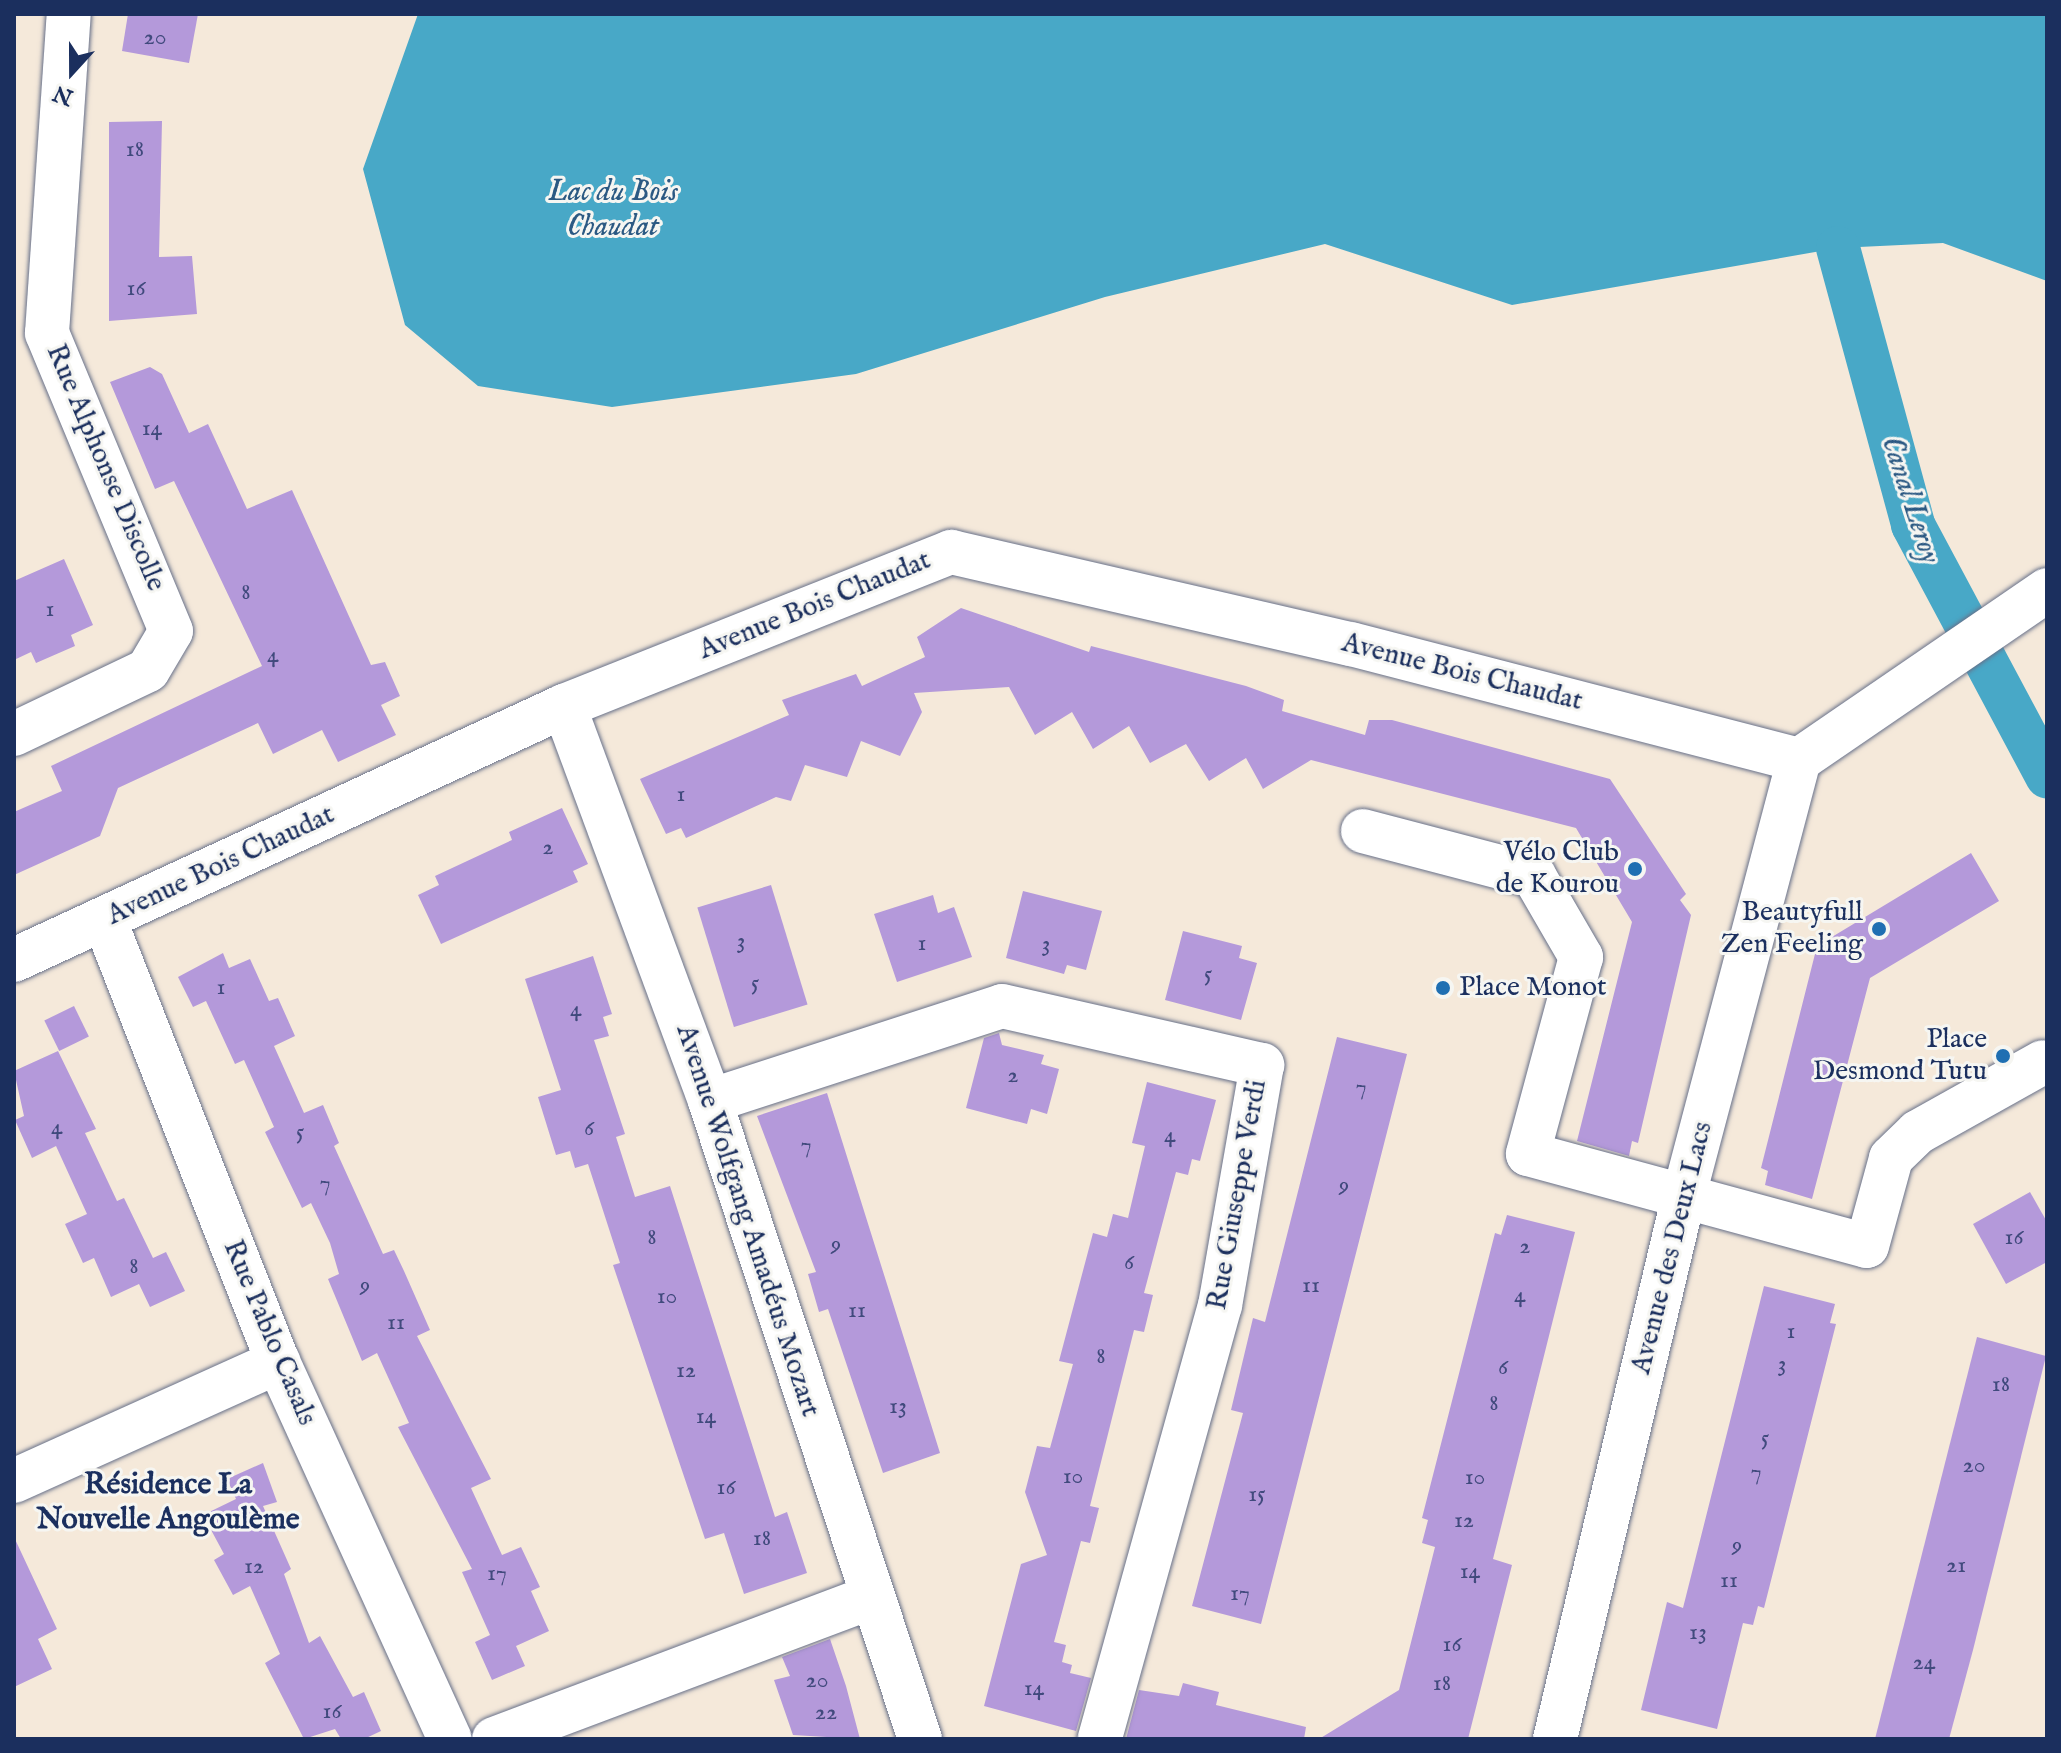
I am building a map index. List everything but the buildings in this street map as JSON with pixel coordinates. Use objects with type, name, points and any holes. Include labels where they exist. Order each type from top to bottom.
[{"type":"street","name":"Rue Alphonse Discolle","points":[[14,734],[148,670],[171,631],[47,333],[69,14]]},
{"type":"street","name":"Avenue Bois Chaudat","points":[[14,960],[105,921],[564,706],[951,552],[1351,644],[1799,760]]},
{"type":"street","points":[[1799,760],[1917,672],[2047,591]]},
{"type":"street","name":"Avenue Wolfgang Amadéus Mozart","points":[[564,706],[710,1101],[920,1739]]},
{"type":"street","name":"Avenue des Deux Lacs","points":[[1555,1739],[1684,1195],[1799,760]]},
{"type":"street","points":[[1363,831],[1534,876],[1581,957],[1528,1154],[1867,1246],[1891,1158],[1918,1132],[2043,1062]]},
{"type":"street","name":"Rue Pablo Casals","points":[[105,921],[278,1362],[450,1739]]},
{"type":"street","name":"Rue Giuseppe Verdi","points":[[710,1101],[1002,1006],[1262,1065],[1220,1305],[1100,1739]]},
{"type":"street","points":[[14,1481],[278,1362]]},
{"type":"street","points":[[494,1739],[871,1597]]},
{"type":"water","name":"Lac du Bois Chaudat","points":[[418,14],[2047,14],[2047,281],[1943,243],[1838,248],[1512,305],[1325,244],[1105,297],[856,374],[612,407],[478,386],[405,325],[363,169]]},
{"type":"waterway","name":"Canal Leroy","points":[[1838,248],[1913,525],[2047,776]]},
{"type":"place","name":"Vélo Club de Kourou","points":[[1635,869]]},
{"type":"place","name":"Beautyfull Zen Feeling","points":[[1879,929]]},
{"type":"place","name":"Place Monot","points":[[1443,988]]},
{"type":"place","name":"Place Desmond Tutu","points":[[2003,1056]]},
{"type":"district","name":"Résidence La Nouvelle Angoulème","points":[[168,1502]]}]
